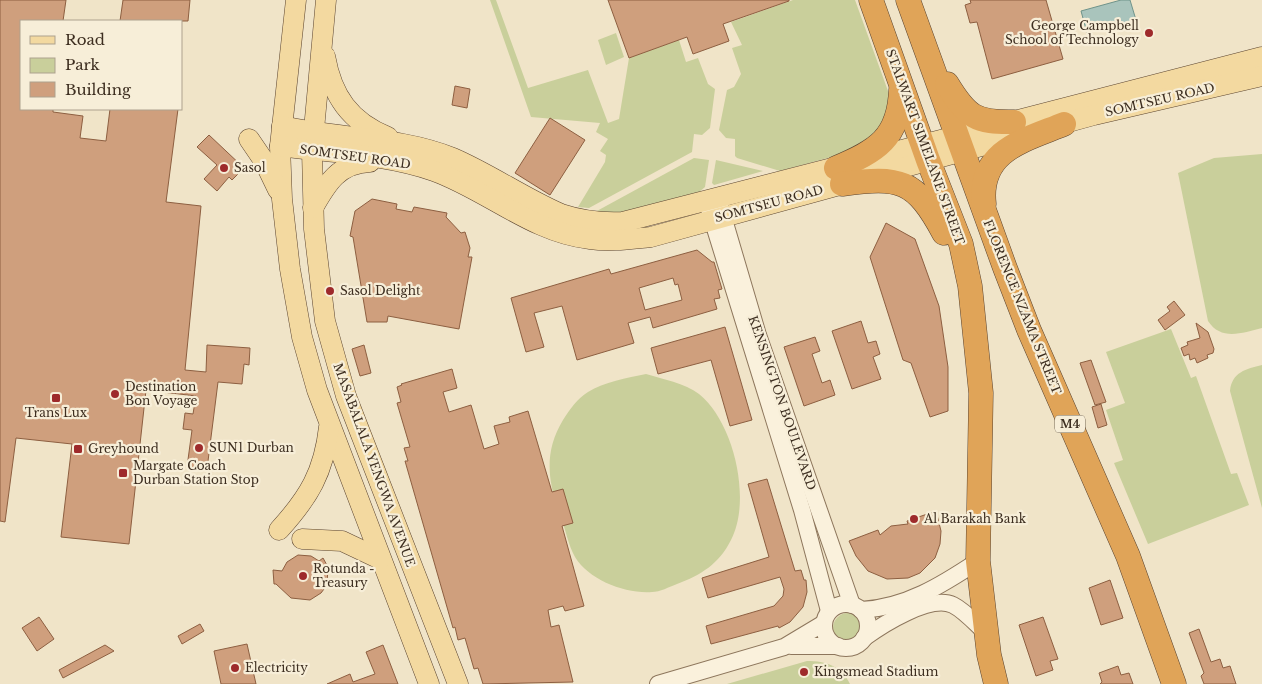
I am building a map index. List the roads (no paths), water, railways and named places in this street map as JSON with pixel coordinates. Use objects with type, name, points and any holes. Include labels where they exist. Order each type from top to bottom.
[{"type":"highway","name":"STALWART SIMELANE STREET","points":[[871,0],[925,153],[961,244],[970,286],[981,393],[978,561],[986,633],[996,684]]},
{"type":"highway","points":[[911,8],[945,80],[964,108],[980,120],[1014,122]]},
{"type":"highway","name":"M4","points":[[911,8],[961,143]]},
{"type":"highway","points":[[839,176],[874,149],[890,133],[899,114],[901,85]]},
{"type":"highway","points":[[986,214],[983,194],[985,182],[995,159],[1004,150],[1064,124]]},
{"type":"highway","name":"FLORENCE NZAMA STREET","points":[[961,143],[1029,330],[1128,556],[1174,684]]},
{"type":"highway","points":[[839,176],[892,180],[918,194],[938,220],[948,240],[957,266],[970,286]]},
{"type":"main road","points":[[296,0],[280,146],[282,196],[290,269],[302,337],[316,390],[429,684]]},
{"type":"main road","name":"MASABALALA YENGWA AVENUE","points":[[326,0],[312,142],[313,208],[318,276],[325,322],[334,358],[383,494],[458,684]]},
{"type":"main road","points":[[322,42],[331,81],[345,108],[371,129],[409,154]]},
{"type":"main road","name":"SOMTSEU ROAD","points":[[961,143],[1014,122],[1262,57]]},
{"type":"main road","name":"SOMTSEU ROAD","points":[[280,146],[312,142],[409,154],[554,230],[588,239],[608,241],[651,237],[715,209],[961,143],[1064,124],[1262,76]]},
{"type":"main road","name":"SOMTSEU ROAD","points":[[282,126],[312,142]]},
{"type":"main road","points":[[249,139],[264,160],[282,196]]},
{"type":"main road","points":[[313,208],[330,180],[346,167],[409,154]]},
{"type":"main road","points":[[279,530],[297,510],[316,479],[325,454],[329,423]]},
{"type":"main road","points":[[302,539],[342,541],[380,559]]},
{"type":"street","name":"KENSINGTON BOULEVARD","points":[[715,209],[780,400],[856,607]]},
{"type":"street","name":"KENSINGTON BOULEVARD","points":[[715,209],[807,527],[827,617]]},
{"type":"street","points":[[784,647],[827,617],[840,605],[879,609],[900,604],[941,585],[978,561]]},
{"type":"street","points":[[658,684],[784,647],[815,645],[850,647],[904,614],[943,602],[954,605],[986,633]]},
{"type":"street","points":[[856,607],[867,622],[864,638]]},
{"type":"street","points":[[827,617],[826,635],[838,646]]},
{"type":"water","points":[[1121,0],[1130,0],[1136,20],[1087,33],[1081,11]]},
{"type":"place","name":"George Campbell School of Technology","points":[[1149,33]]},
{"type":"place","name":"Sasol","points":[[224,168]]},
{"type":"place","name":"Sasol Delight","points":[[330,291]]},
{"type":"place","name":"Destination Bon Voyage","points":[[115,394]]},
{"type":"place","name":"Trans Lux","points":[[56,398]]},
{"type":"place","name":"SUN1 Durban","points":[[199,448]]},
{"type":"place","name":"Greyhound","points":[[78,449]]},
{"type":"place","name":"Margate Coach Durban Station Stop","points":[[123,473]]},
{"type":"place","name":"Al Barakah Bank","points":[[914,519]]},
{"type":"place","name":"Rotunda - Treasury","points":[[303,576]]},
{"type":"place","name":"Electricity","points":[[235,668]]},
{"type":"place","name":"Kingsmead Stadium","points":[[804,672]]}]
